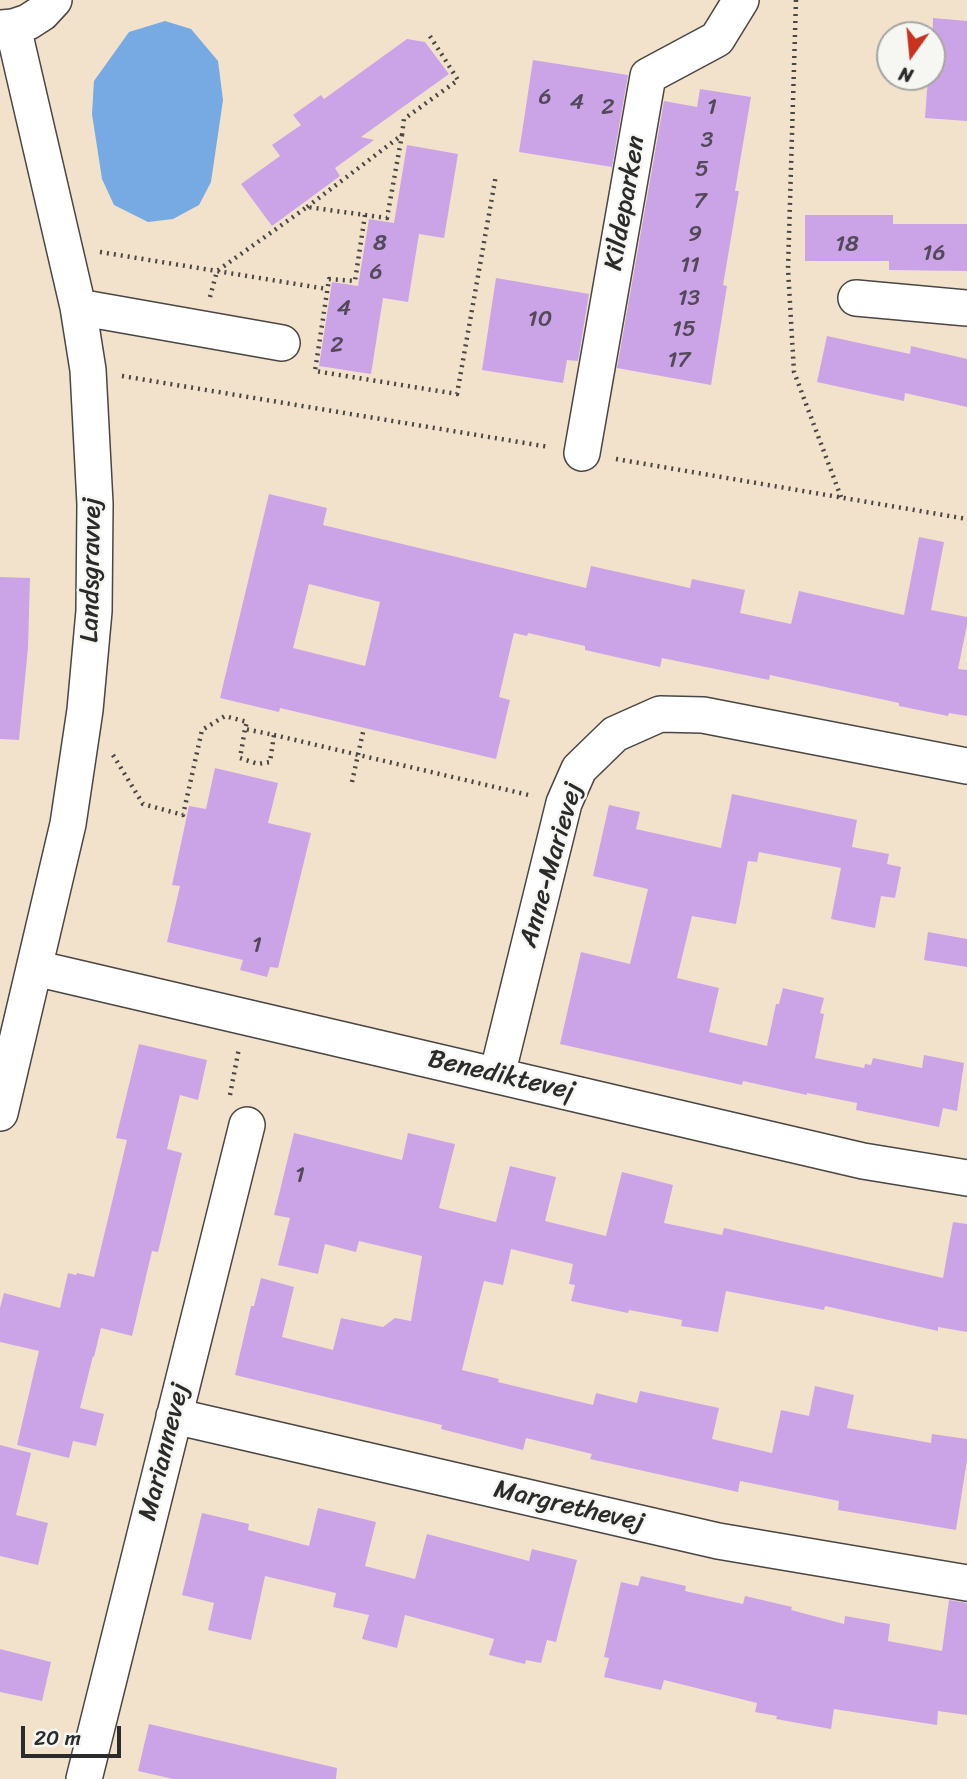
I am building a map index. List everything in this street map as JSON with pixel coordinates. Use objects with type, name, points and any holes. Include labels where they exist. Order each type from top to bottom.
[{"type":"street","points":[[6,28],[28,22],[42,13],[54,0]]},
{"type":"street","name":"Kildeparken","points":[[582,453],[648,75],[717,39],[741,0]]},
{"type":"street","name":"Landsgravvej","points":[[0,1113],[68,824],[81,737],[94,611],[95,504],[88,370],[78,307],[6,28]]},
{"type":"street","points":[[856,298],[967,308]]},
{"type":"street","points":[[78,307],[282,344]]},
{"type":"street","name":"Anne-Marievej","points":[[497,1075],[564,803],[579,769],[615,734],[660,714],[703,715],[967,766]]},
{"type":"street","name":"Benediktevej","points":[[35,968],[863,1161],[967,1178]]},
{"type":"street","name":"Mariannevej","points":[[84,1779],[247,1125]]},
{"type":"street","name":"Margrethevej","points":[[174,1416],[718,1541],[967,1583]]},
{"type":"path","points":[[796,0],[788,268],[794,372],[841,497]]},
{"type":"path","points":[[307,207],[387,218],[404,119],[458,80],[428,33]]},
{"type":"path","points":[[202,330],[217,271],[402,135]]},
{"type":"path","points":[[365,215],[355,281],[329,279],[315,371],[457,394],[496,175]]},
{"type":"path","points":[[62,245],[327,289]]},
{"type":"path","points":[[88,370],[967,519]]},
{"type":"path","points":[[81,737],[106,743],[143,804],[183,815],[202,730],[225,716],[247,722],[240,758],[258,764],[270,762],[274,735]]},
{"type":"path","points":[[245,729],[564,803]]},
{"type":"path","points":[[352,782],[363,733]]},
{"type":"path","points":[[245,1017],[228,1106],[247,1125]]},
{"type":"water","points":[[165,21],[191,29],[218,61],[223,100],[211,182],[199,205],[173,219],[148,222],[114,205],[102,179],[92,114],[94,81],[129,32]]},
{"type":"building","points":[[933,18],[967,21],[967,121],[925,118],[927,91],[946,91],[946,21],[933,21]]},
{"type":"building","points":[[407,39],[425,42],[449,74],[361,137],[374,140],[335,168],[340,176],[272,226],[241,184],[280,156],[272,145],[301,125],[293,115],[321,95],[324,99]]},
{"type":"building","points":[[533,60],[628,75],[612,167],[519,152]]},
{"type":"building","points":[[700,89],[751,97],[735,191],[739,191],[723,285],[727,286],[711,385],[617,368],[664,101],[697,107]]},
{"type":"building","points":[[407,145],[458,154],[444,238],[419,234],[408,302],[383,298],[371,374],[319,366],[332,282],[358,286],[369,219],[394,223]]},
{"type":"building","points":[[805,215],[893,215],[893,224],[967,224],[967,271],[889,270],[889,261],[805,261]]},
{"type":"building","points":[[496,278],[589,294],[578,361],[567,360],[563,383],[482,370]]},
{"type":"building","points":[[827,336],[910,354],[911,346],[967,359],[967,407],[905,393],[904,401],[817,382]]},
{"type":"building","points":[[269,494],[327,508],[323,525],[586,588],[591,566],[690,588],[692,579],[745,590],[740,613],[791,624],[799,591],[904,615],[919,537],[944,542],[931,610],[967,617],[958,669],[967,670],[967,716],[949,713],[948,716],[899,706],[899,703],[770,675],[769,680],[662,658],[660,667],[585,650],[585,646],[528,633],[527,636],[514,633],[499,697],[510,700],[496,759],[280,708],[279,712],[220,698]],"holes":[[[309,584],[380,602],[365,666],[293,648]]]},
{"type":"building","points":[[0,577],[30,578],[28,648],[19,740],[0,739]]},
{"type":"building","points":[[215,768],[278,783],[268,823],[311,833],[278,968],[270,967],[267,977],[240,970],[243,960],[167,942],[180,886],[172,885],[189,806],[206,809]]},
{"type":"building","points":[[732,794],[857,820],[852,847],[889,854],[887,864],[901,867],[895,898],[881,896],[875,928],[831,919],[841,868],[759,852],[757,862],[748,861],[736,924],[692,916],[677,978],[719,988],[709,1032],[767,1046],[776,1004],[779,1004],[783,988],[824,998],[820,1013],[824,1014],[815,1058],[864,1068],[865,1064],[871,1065],[873,1058],[922,1068],[924,1055],[964,1063],[957,1111],[943,1108],[939,1127],[856,1110],[857,1103],[743,1081],[742,1085],[560,1044],[581,952],[630,964],[648,889],[593,876],[609,805],[640,812],[636,829],[721,848]]},
{"type":"building","points":[[928,932],[967,939],[967,967],[924,960]]},
{"type":"building","points":[[139,1044],[207,1060],[198,1100],[180,1095],[167,1149],[182,1153],[158,1252],[152,1251],[132,1336],[101,1328],[80,1408],[104,1414],[96,1446],[73,1441],[69,1458],[17,1445],[39,1351],[0,1342],[0,1308],[4,1293],[60,1308],[68,1273],[94,1277],[127,1140],[116,1138]]},
{"type":"building","points":[[294,1133],[402,1160],[408,1133],[455,1144],[439,1208],[496,1222],[510,1166],[556,1177],[545,1221],[606,1236],[622,1172],[673,1185],[664,1223],[722,1235],[724,1228],[943,1278],[953,1222],[967,1224],[967,1332],[938,1327],[938,1331],[825,1306],[824,1310],[726,1291],[718,1332],[681,1326],[682,1320],[629,1310],[628,1313],[571,1301],[575,1285],[569,1284],[573,1264],[511,1249],[503,1285],[484,1281],[462,1370],[499,1379],[498,1382],[593,1405],[596,1393],[637,1403],[640,1391],[719,1408],[712,1439],[772,1453],[781,1410],[809,1416],[815,1386],[854,1395],[847,1428],[931,1443],[932,1434],[967,1439],[967,1460],[956,1530],[838,1510],[839,1501],[740,1481],[738,1492],[590,1459],[592,1454],[526,1438],[523,1450],[441,1429],[442,1425],[235,1375],[251,1306],[254,1306],[261,1278],[294,1287],[282,1337],[333,1350],[341,1318],[383,1327],[395,1318],[411,1321],[422,1256],[359,1241],[356,1252],[325,1244],[318,1274],[278,1265],[290,1218],[274,1215]]},
{"type":"building","points":[[0,1445],[31,1453],[16,1515],[48,1523],[38,1565],[0,1556]]},
{"type":"building","points":[[318,1508],[376,1522],[365,1566],[415,1579],[427,1534],[529,1561],[532,1549],[577,1560],[556,1642],[547,1640],[541,1663],[526,1660],[525,1664],[489,1655],[494,1639],[405,1615],[397,1648],[362,1639],[369,1615],[333,1607],[336,1593],[265,1576],[251,1640],[208,1630],[214,1603],[182,1595],[202,1513],[249,1524],[248,1530],[309,1546]]},
{"type":"building","points":[[641,1576],[686,1586],[685,1591],[743,1604],[745,1596],[792,1607],[791,1610],[844,1624],[845,1616],[890,1624],[888,1641],[942,1651],[949,1600],[967,1603],[967,1715],[938,1711],[937,1725],[834,1709],[831,1729],[776,1719],[777,1716],[755,1712],[757,1703],[664,1680],[661,1690],[604,1677],[609,1658],[604,1657],[621,1582],[638,1586]]},
{"type":"building","points":[[0,1649],[51,1662],[42,1701],[0,1692]]},
{"type":"building","points":[[149,1724],[337,1768],[336,1779],[173,1779],[138,1771]]}]
